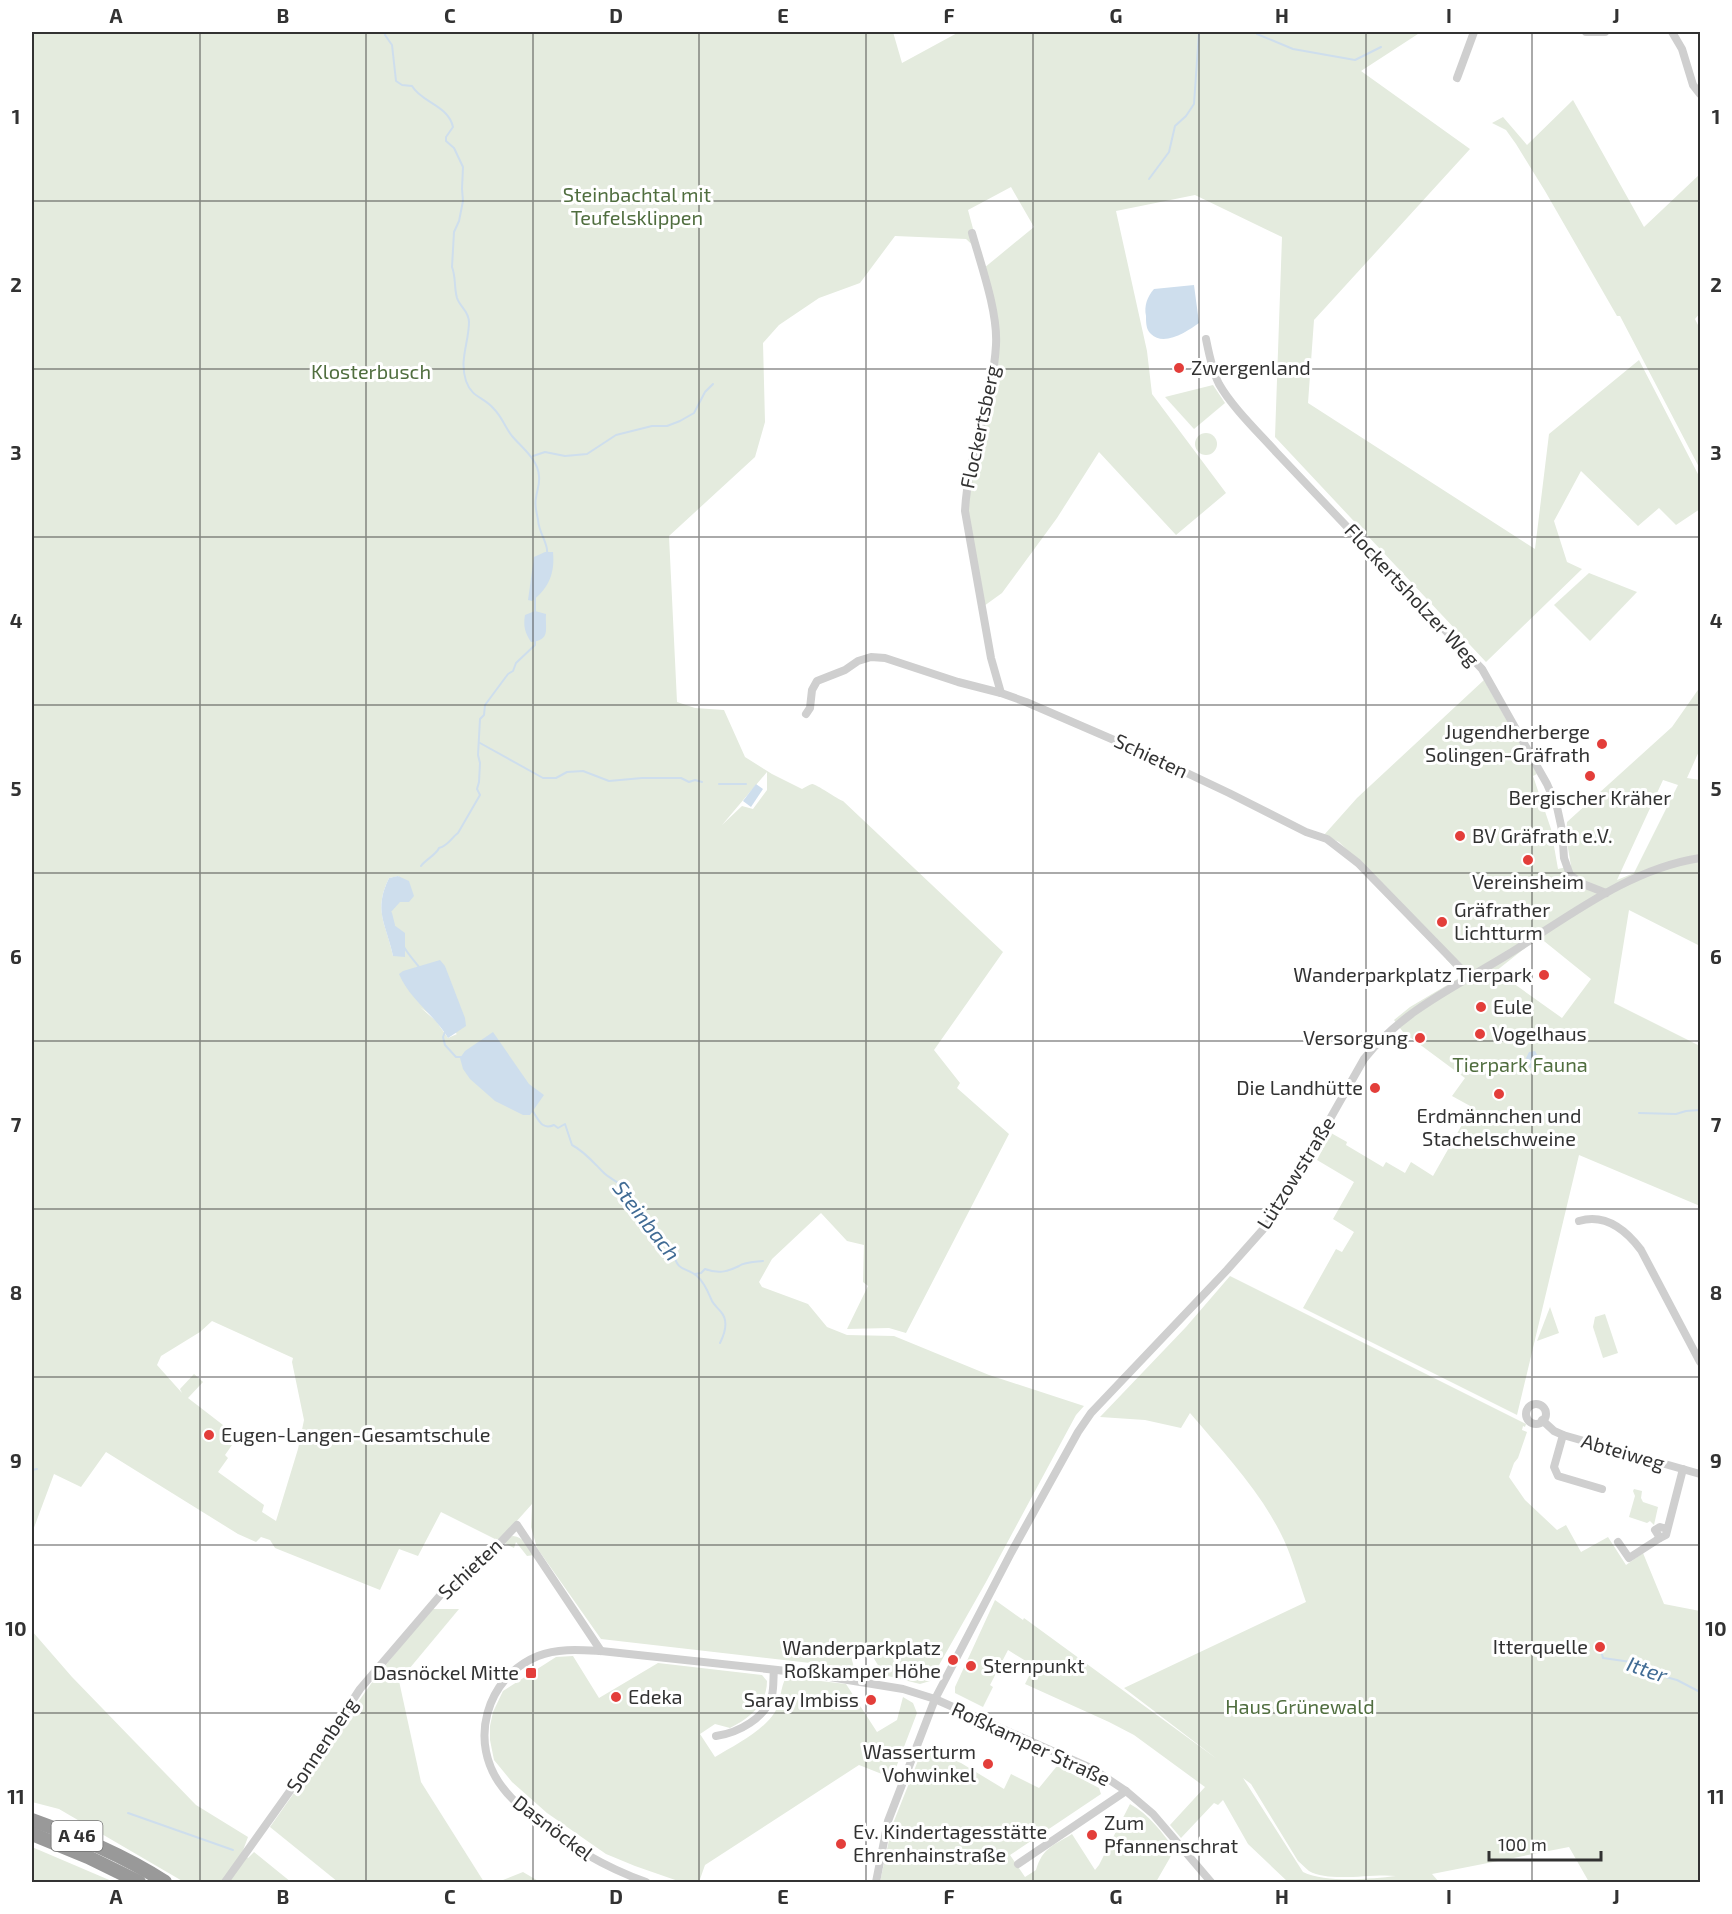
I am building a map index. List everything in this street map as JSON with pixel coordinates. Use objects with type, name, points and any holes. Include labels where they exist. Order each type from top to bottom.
[{"type":"highway","name":"A 46","points":[[32,1820],[98,1845],[165,1882]]},
{"type":"highway","name":"A 46","points":[[32,1834],[88,1857],[139,1882]]},
{"type":"street","points":[[1457,78],[1474,32]]},
{"type":"street","points":[[1586,32],[1605,32]]},
{"type":"street","points":[[1672,32],[1682,48],[1692,83],[1701,94]]},
{"type":"street","name":"Flockertsberg","points":[[972,233],[992,310],[997,344],[987,400],[966,488],[965,511],[991,658],[1002,693]]},
{"type":"street","name":"Flockertsholzer Weg","points":[[1206,339],[1212,366],[1219,382],[1246,418],[1482,669],[1547,784],[1557,807],[1562,830],[1564,858],[1570,875],[1583,884],[1606,892]]},
{"type":"street","name":"Schieten","points":[[806,714],[810,708],[812,690],[817,681],[871,657],[885,658],[958,682],[1002,693],[1091,729],[1229,793],[1306,832],[1327,839],[1358,863],[1469,977]]},
{"type":"street","name":"Lützowstraße","points":[[876,1882],[888,1821],[935,1699],[992,1589],[1084,1423],[1267,1225],[1284,1200],[1364,1059],[1406,1017],[1433,998],[1606,892],[1683,861],[1701,858]]},
{"type":"street","points":[[1579,1221],[1594,1219],[1608,1221],[1633,1239],[1701,1362]]},
{"type":"street","name":"Abteiweg","points":[[1542,1420],[1554,1431],[1563,1435],[1701,1474]]},
{"type":"street","name":"Abteiweg","points":[[1563,1435],[1554,1467],[1558,1476],[1602,1489]]},
{"type":"street","name":"Abteiweg","points":[[1618,1542],[1629,1558],[1666,1535],[1683,1469]]},
{"type":"street","name":"Schieten","points":[[425,1613],[443,1592],[480,1564],[517,1525],[602,1651]]},
{"type":"street","name":"Sonnenberg","points":[[225,1882],[360,1689],[425,1613]]},
{"type":"street","name":"Dasnöckel","points":[[646,1882],[599,1863],[559,1837],[528,1813],[501,1786],[490,1766],[485,1747],[484,1724],[493,1695],[516,1668],[545,1654],[562,1651],[602,1651],[853,1680],[903,1689],[935,1699]]},
{"type":"street","points":[[716,1736],[734,1732],[765,1709],[772,1695],[774,1670]]},
{"type":"street","name":"Roßkamper Straße","points":[[935,1699],[1093,1769],[1126,1791],[1153,1814],[1211,1882]]},
{"type":"street","name":"Roßkamper Straße","points":[[1018,1864],[1126,1791]]},
{"type":"green space","name":"Klosterbusch","points":[[32,32],[893,32],[902,63],[959,32],[1421,32],[1361,71],[1470,149],[1314,320],[1308,403],[1535,549],[1549,434],[1639,360],[1700,478],[1700,509],[1676,525],[1659,508],[1638,526],[1581,471],[1554,521],[1567,562],[1582,569],[1486,662],[1275,437],[1282,237],[1195,195],[1116,211],[1147,351],[1152,394],[1226,493],[1176,535],[1099,452],[1057,518],[1002,593],[984,606],[969,521],[968,490],[999,337],[984,268],[1034,227],[1011,187],[968,210],[979,251],[966,239],[895,236],[860,283],[819,298],[779,325],[763,343],[765,422],[755,457],[669,536],[677,702],[695,708],[724,710],[745,757],[802,789],[814,784],[843,801],[1003,952],[934,1050],[960,1083],[957,1088],[1009,1134],[906,1333],[889,1328],[847,1329],[868,1286],[863,1282],[864,1245],[847,1241],[821,1213],[772,1259],[759,1282],[762,1287],[808,1304],[827,1327],[847,1335],[894,1336],[989,1375],[1084,1406],[1076,1415],[930,1681],[920,1684],[884,1675],[873,1657],[850,1652],[854,1668],[601,1639],[537,1548],[531,1527],[532,1504],[499,1541],[441,1512],[418,1556],[399,1549],[380,1590],[275,1548],[270,1540],[261,1537],[256,1542],[238,1534],[106,1452],[81,1487],[54,1474],[32,1533]],"holes":[[[767,772],[767,790],[753,809],[742,806],[722,825]],[[399,876],[390,912],[394,925],[393,956],[381,908],[384,889],[389,878]],[[420,1007],[457,1034],[448,1038],[436,1021]],[[212,1321],[293,1358],[304,1420],[298,1449],[276,1521],[262,1512],[264,1505],[218,1472],[228,1458],[225,1455],[232,1445],[223,1425],[188,1398],[203,1382],[194,1374],[180,1389],[182,1393],[157,1365],[161,1356],[200,1332]]]},
{"type":"green space","points":[[1573,100],[1644,227],[1700,174],[1700,213],[1698,215],[1700,220],[1700,313],[1695,319],[1700,329],[1700,469],[1620,316],[1617,316],[1545,191],[1506,130],[1492,123],[1503,117],[1527,145]]},
{"type":"green space","points":[[1213,385],[1225,403],[1194,429],[1165,397]]},
{"type":"green space","points":[[1206,433],[1216,440],[1217,444],[1210,454],[1206,455],[1196,448],[1195,444],[1202,434]]},
{"type":"green space","points":[[1589,573],[1637,592],[1590,641],[1554,605]]},
{"type":"green space","name":"Tierpark Fauna","points":[[1484,680],[1537,774],[1533,776],[1551,829],[1558,869],[1571,866],[1566,836],[1567,822],[1672,727],[1700,687],[1700,749],[1687,778],[1700,780],[1700,946],[1629,910],[1614,1003],[1700,1046],[1700,1206],[1579,1155],[1517,1415],[1303,1308],[1336,1249],[1342,1252],[1354,1232],[1333,1219],[1354,1182],[1317,1160],[1331,1133],[1347,1142],[1346,1145],[1383,1167],[1386,1162],[1405,1173],[1411,1162],[1433,1176],[1472,1107],[1452,1096],[1465,1078],[1403,1032],[1394,1020],[1410,1007],[1459,978],[1458,972],[1446,959],[1450,953],[1339,842],[1324,835],[1357,798]],"holes":[[[1663,780],[1678,785],[1634,873],[1617,880]],[[1539,937],[1591,979],[1562,1018],[1496,971]]]},
{"type":"green space","name":"Haus Grünewald","points":[[1230,1276],[1526,1424],[1522,1430],[1527,1432],[1509,1477],[1525,1500],[1557,1530],[1566,1525],[1581,1552],[1608,1537],[1626,1565],[1643,1553],[1664,1604],[1700,1611],[1700,1877],[1696,1882],[1589,1882],[1569,1847],[1432,1874],[1439,1882],[1288,1882],[1248,1844],[1223,1800],[1218,1805],[1214,1803],[1181,1838],[1170,1825],[1205,1787],[1134,1735],[1025,1684],[1034,1666],[1008,1650],[990,1685],[993,1687],[983,1707],[955,1693],[955,1687],[995,1600],[1023,1620],[1024,1618],[1217,1759],[1124,1688],[1306,1602],[1288,1549],[1271,1516],[1238,1470],[1190,1413],[1181,1428],[1145,1420],[1100,1417],[1186,1327]],"holes":[[[1243,1778],[1251,1784],[1298,1861],[1309,1871],[1318,1875],[1339,1877],[1396,1876],[1336,1879],[1303,1872]]]},
{"type":"green space","points":[[1550,1307],[1559,1333],[1537,1341]]},
{"type":"green space","points":[[1605,1314],[1618,1353],[1603,1358],[1593,1327],[1595,1317]]},
{"type":"green space","points":[[1634,1489],[1642,1491],[1643,1502],[1658,1507],[1654,1525],[1650,1521],[1647,1523],[1629,1517],[1635,1496]]},
{"type":"green space","points":[[513,1536],[523,1540],[534,1555],[527,1556],[516,1542],[514,1548],[504,1543]]},
{"type":"green space","points":[[431,1609],[459,1609],[399,1681],[421,1782],[484,1882],[338,1882],[270,1827],[373,1681]]},
{"type":"green space","points":[[32,1631],[72,1677],[196,1805],[248,1837],[242,1853],[248,1858],[254,1852],[291,1882],[184,1882],[59,1809],[32,1802]]},
{"type":"green space","points":[[573,1656],[599,1698],[658,1663],[762,1675],[767,1681],[764,1697],[750,1715],[730,1728],[715,1724],[700,1734],[715,1757],[748,1738],[770,1719],[777,1708],[783,1683],[787,1677],[846,1684],[877,1732],[897,1720],[903,1697],[913,1703],[917,1713],[892,1778],[859,1765],[705,1865],[699,1882],[681,1882],[606,1854],[547,1813],[512,1782],[494,1760],[490,1726],[493,1712],[503,1691],[556,1657]]},
{"type":"green space","points":[[923,1748],[961,1763],[1004,1789],[1011,1774],[1039,1788],[1057,1766],[1099,1788],[1101,1794],[1010,1855],[1025,1877],[1036,1870],[1045,1852],[1072,1834],[1095,1870],[1130,1804],[1149,1818],[1175,1849],[1156,1882],[880,1882],[892,1826]]},
{"type":"green space","points":[[32,1847],[114,1882],[32,1882]]},
{"type":"green space","points":[[523,1872],[540,1882],[498,1882]]},
{"type":"water","points":[[1194,285],[1199,323],[1176,336],[1156,338],[1148,330],[1145,309],[1154,289]]},
{"type":"water","points":[[545,552],[553,552],[550,580],[538,596],[532,601],[528,600],[534,557]]},
{"type":"water","points":[[535,611],[546,614],[546,633],[542,639],[531,642],[527,636],[524,619],[525,615]]},
{"type":"water","points":[[756,784],[763,789],[751,807],[743,801]]},
{"type":"water","points":[[398,876],[409,881],[414,896],[409,902],[400,902],[391,912],[394,925],[405,933],[405,957],[393,956],[381,908],[384,889],[389,878]]},
{"type":"water","points":[[440,960],[445,966],[466,1026],[448,1038],[409,992],[399,974]]},
{"type":"water","points":[[493,1032],[529,1084],[544,1095],[530,1115],[523,1115],[495,1101],[470,1079],[463,1069],[460,1058],[465,1051]]},
{"type":"water","points":[[1535,1051],[1543,1065],[1530,1068],[1526,1058],[1529,1052]]},
{"type":"waterway","name":"Steinbach","points":[[386,32],[385,35],[392,45],[396,81],[402,85],[412,86],[416,92],[446,114],[453,127],[446,141],[454,148],[463,167],[463,201],[454,232],[452,267],[457,298],[469,318],[464,373],[472,391],[497,412],[512,436],[536,464],[539,484],[535,506],[547,546],[547,554]]},
{"type":"waterway","points":[[1149,179],[1169,152],[1175,126],[1194,104],[1199,32]]},
{"type":"waterway","points":[[1257,34],[1293,49],[1355,60],[1381,47]]},
{"type":"waterway","points":[[533,456],[545,452],[565,456],[587,454],[616,435],[652,426],[667,426],[680,421],[694,413],[705,392],[713,384]]},
{"type":"waterway","name":"Steinbach","points":[[535,598],[535,613]]},
{"type":"waterway","name":"Steinbach","points":[[421,866],[458,833],[480,795],[477,789],[480,763],[478,755],[480,719],[484,715],[485,705],[508,674],[513,671],[516,663],[535,645],[535,639]]},
{"type":"waterway","points":[[480,743],[543,778],[556,778],[567,772],[583,771],[609,781],[681,778],[689,782],[695,780],[702,782]]},
{"type":"waterway","points":[[719,784],[746,784]]},
{"type":"waterway","name":"Steinbach","points":[[391,913],[394,925]]},
{"type":"waterway","name":"Steinbach","points":[[404,947],[420,968]]},
{"type":"waterway","name":"Steinbach","points":[[445,1032],[443,1037],[445,1045],[456,1057],[462,1057]]},
{"type":"waterway","name":"Steinbach","points":[[531,1109],[542,1125],[554,1125],[558,1128],[565,1124],[572,1145],[623,1187],[674,1255],[678,1264],[702,1282],[725,1319],[725,1331],[720,1343]]},
{"type":"waterway","points":[[1639,1113],[1676,1114],[1700,1110]]},
{"type":"waterway","points":[[695,1274],[705,1269],[722,1272],[744,1264],[763,1261]]},
{"type":"waterway","points":[[32,1470],[37,1469]]},
{"type":"waterway","name":"Itter","points":[[1600,1647],[1603,1658],[1638,1663],[1700,1692]]},
{"type":"waterway","points":[[128,1813],[233,1850]]},
{"type":"place","name":"Zwergenland","points":[[1179,368]]},
{"type":"place","name":"Jugendherberge Solingen-Gräfrath","points":[[1602,744]]},
{"type":"place","name":"Bergischer Kräher","points":[[1590,776]]},
{"type":"place","name":"BV Gräfrath e.V.","points":[[1460,836]]},
{"type":"place","name":"Vereinsheim","points":[[1528,860]]},
{"type":"place","name":"Gräfrather Lichtturm","points":[[1442,922]]},
{"type":"place","name":"Wanderparkplatz Tierpark","points":[[1544,975]]},
{"type":"place","name":"Eule","points":[[1481,1007]]},
{"type":"place","name":"Vogelhaus","points":[[1480,1034]]},
{"type":"place","name":"Versorgung","points":[[1420,1038]]},
{"type":"place","name":"Die Landhütte","points":[[1375,1088]]},
{"type":"place","name":"Erdmännchen und Stachelschweine","points":[[1499,1094]]},
{"type":"place","name":"Eugen-Langen-Gesamtschule","points":[[209,1435]]},
{"type":"place","name":"Itterquelle","points":[[1600,1647]]},
{"type":"place","name":"Wanderparkplatz Roßkamper Höhe","points":[[953,1660]]},
{"type":"place","name":"Sternpunkt","points":[[971,1666]]},
{"type":"place","name":"Dasnöckel Mitte","points":[[531,1673]]},
{"type":"place","name":"Edeka","points":[[616,1697]]},
{"type":"place","name":"Saray Imbiss","points":[[871,1700]]},
{"type":"place","name":"Wasserturm Vohwinkel","points":[[988,1764]]},
{"type":"place","name":"Zum Pfannenschrat","points":[[1092,1835]]},
{"type":"place","name":"Ev. Kindertagesstätte Ehrenhainstraße","points":[[841,1844]]},
{"type":"park label","name":"Steinbachtal mit Teufelsklippen","points":[[637,206]]}]
